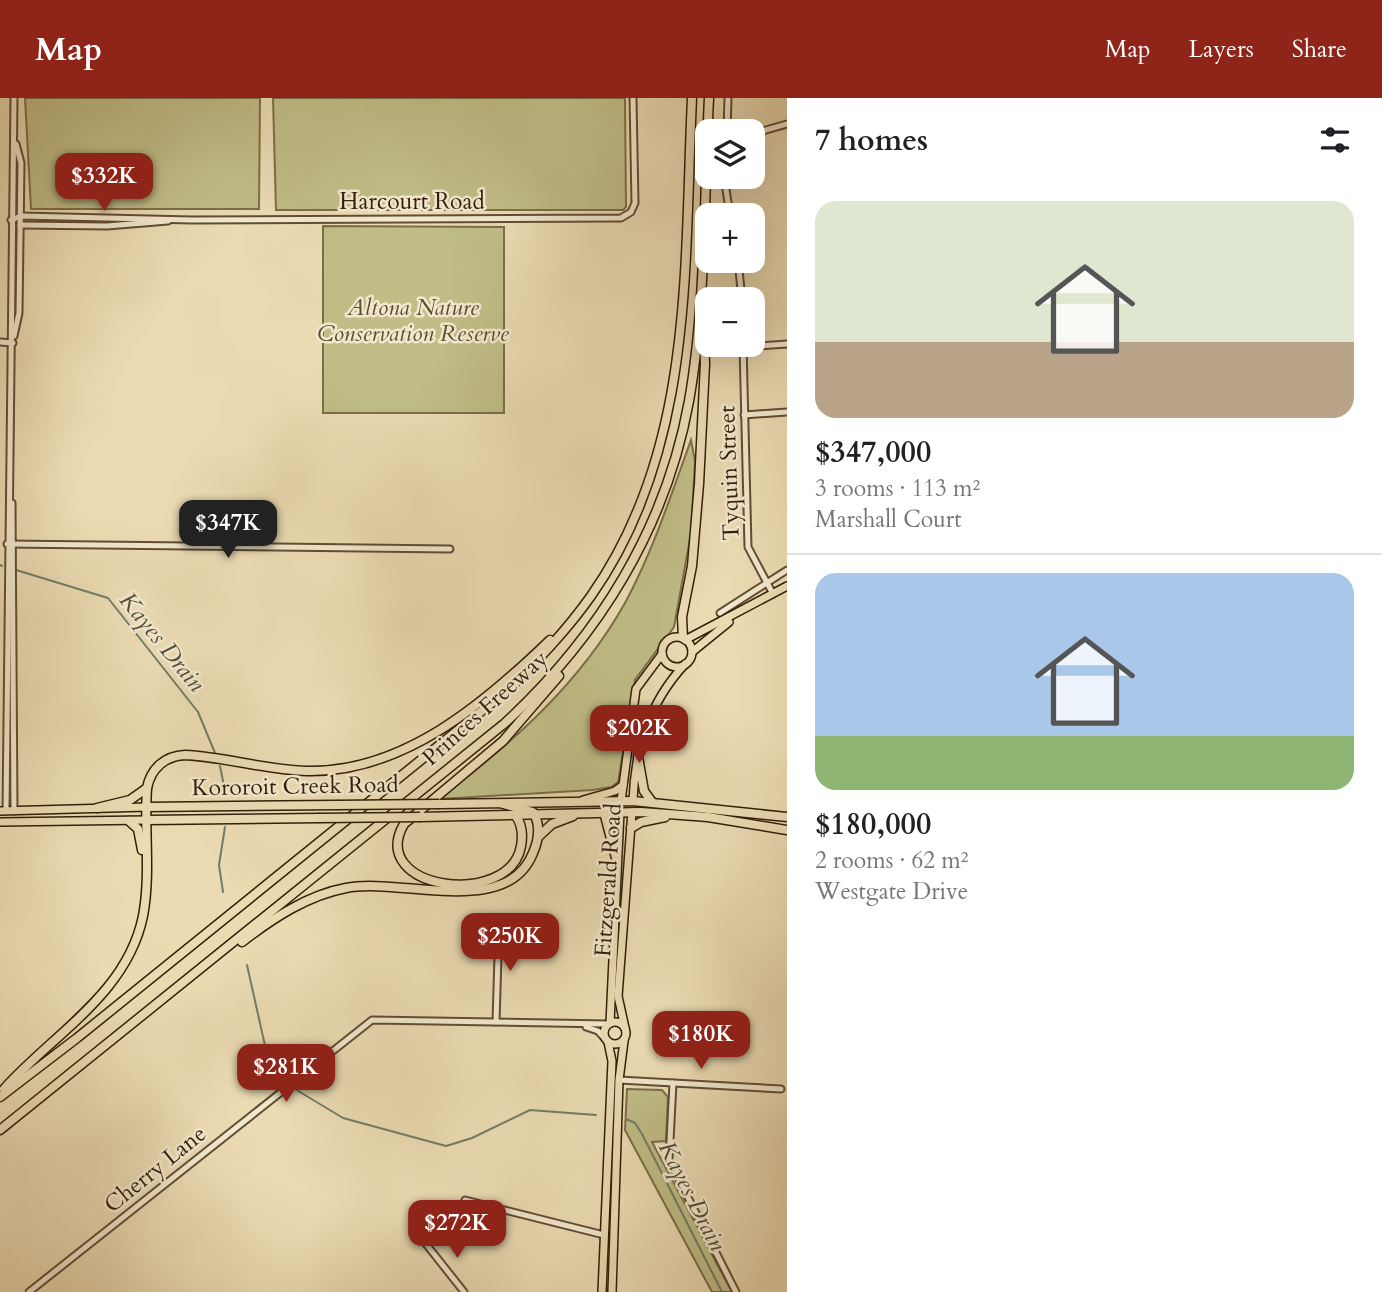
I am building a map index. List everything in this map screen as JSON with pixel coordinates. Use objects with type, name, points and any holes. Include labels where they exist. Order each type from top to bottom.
[{"type":"highway","name":"Princes Freeway","points":[[0,1095],[110,1012],[510,688],[582,608],[615,557],[636,514],[658,455],[670,409],[680,338],[692,98]]},
{"type":"highway","name":"Princes Freeway","points":[[704,203],[709,98]]},
{"type":"highway","name":"Princes Freeway","points":[[0,1130],[505,723],[561,667],[616,592],[653,521],[679,446],[694,369],[700,273]]},
{"type":"highway","points":[[684,639],[683,608],[697,529],[705,375],[701,273]]},
{"type":"highway","points":[[515,816],[521,830],[519,853],[510,868],[491,880],[426,880],[410,871],[401,856],[399,835],[404,824],[522,721],[570,662],[616,592]]},
{"type":"highway","points":[[0,1095],[88,1009],[123,967],[143,916],[147,788],[150,775],[159,764],[178,755],[306,771],[341,769],[388,757],[430,736],[507,678],[582,608]]},
{"type":"highway","points":[[638,757],[645,791],[652,802]]},
{"type":"highway","points":[[97,808],[130,800],[147,788]]},
{"type":"highway","name":"Fitzgerald Road","points":[[620,811],[621,801]]},
{"type":"highway","name":"Kororoit Creek Road","points":[[147,807],[633,801],[787,817]]},
{"type":"highway","name":"Fitzgerald Road","points":[[632,812],[633,801]]},
{"type":"highway","points":[[81,1065],[249,936],[304,902],[332,891],[366,886],[471,891],[493,889],[523,870],[533,854],[538,837],[535,815],[527,808],[503,804]]},
{"type":"highway","name":"Kororoit Creek Road","points":[[148,820],[515,816],[620,811],[674,814],[787,830]]},
{"type":"highway","points":[[604,812],[616,858]]},
{"type":"highway","points":[[538,837],[555,822],[583,813]]},
{"type":"highway","points":[[631,828],[641,822],[674,814]]},
{"type":"highway","points":[[130,821],[138,829],[146,867]]},
{"type":"main road","points":[[741,613],[692,652],[685,664],[671,666],[662,654],[667,641],[684,639],[741,613],[787,586]]},
{"type":"main road","points":[[684,639],[692,652]]},
{"type":"main road","name":"Fitzgerald Road","points":[[621,801],[636,689],[662,654]]},
{"type":"main road","name":"Fitzgerald Road","points":[[633,801],[638,757],[652,709],[662,691],[685,664]]},
{"type":"main road","points":[[579,801],[615,791],[623,785]]},
{"type":"main road","name":"Kororoit Creek Road","points":[[7,811],[147,807]]},
{"type":"main road","points":[[7,811],[10,822]]},
{"type":"main road","name":"Fitzgerald Road","points":[[609,1024],[620,811]]},
{"type":"main road","name":"Fitzgerald Road","points":[[625,1028],[618,996],[632,812]]},
{"type":"main road","name":"Kororoit Creek Road","points":[[0,822],[148,820]]},
{"type":"main road","points":[[602,1292],[612,1060],[604,1030],[609,1024],[620,1023],[625,1028],[619,1080],[612,1292]]},
{"type":"main road","points":[[607,1041],[618,1044],[624,1041]]},
{"type":"street","points":[[7,811],[14,98]]},
{"type":"street","name":"Harcourt Road","points":[[11,220],[20,216],[192,220],[621,218],[631,212],[635,203],[633,98]]},
{"type":"street","points":[[727,119],[728,98]]},
{"type":"street","points":[[765,130],[787,124]]},
{"type":"street","points":[[13,343],[19,313],[21,163],[14,139]]},
{"type":"street","name":"Harcourt Road","points":[[11,220],[20,225],[107,226],[192,220]]},
{"type":"street","points":[[0,342],[13,343]]},
{"type":"street","points":[[765,345],[787,344]]},
{"type":"street","name":"Tyquin Street","points":[[743,357],[748,547],[773,594]]},
{"type":"street","points":[[744,415],[787,412]]},
{"type":"street","points":[[10,544],[450,549]]},
{"type":"street","points":[[720,613],[787,570]]},
{"type":"street","points":[[7,811],[14,775],[9,663]]},
{"type":"street","points":[[6,772],[14,775]]},
{"type":"street","points":[[496,1022],[499,923]]},
{"type":"street","name":"Cherry Lane","points":[[29,1292],[367,1023],[378,1018],[609,1024]]},
{"type":"street","name":"Cherry Lane","points":[[579,1025],[598,1031],[607,1041]]},
{"type":"street","points":[[619,1080],[781,1089]]},
{"type":"street","points":[[673,1083],[669,1160],[736,1292]]},
{"type":"street","points":[[466,1200],[604,1235]]},
{"type":"street","points":[[426,1244],[464,1292]]},
{"type":"green space","points":[[25,98],[260,98],[259,209],[31,209]]},
{"type":"green space","points":[[273,98],[625,98],[626,207],[623,210],[276,210]]},
{"type":"green space","name":"Altona Nature Conservation Reserve","points":[[323,226],[504,227],[504,413],[323,413]]},
{"type":"green space","points":[[691,440],[695,461],[691,533],[674,627],[635,680],[618,782],[611,787],[593,790],[439,799],[542,711],[607,633],[644,563]]},
{"type":"green space","points":[[627,1089],[662,1090],[668,1097],[666,1141],[652,1142],[732,1292],[712,1292],[625,1130]]},
{"type":"waterway","name":"Kayes Drain","points":[[16,570],[108,598],[198,712],[215,753]]},
{"type":"waterway","name":"Kayes Drain","points":[[220,766],[226,796]]},
{"type":"waterway","name":"Kayes Drain","points":[[223,892],[219,865],[225,827]]},
{"type":"waterway","name":"Kayes Drain","points":[[247,965],[270,1068],[281,1079]]},
{"type":"waterway","name":"Kayes Drain","points":[[295,1089],[343,1118],[446,1146],[472,1138],[530,1110],[596,1115]]},
{"type":"waterway","name":"Kayes Drain","points":[[626,1119],[635,1123],[642,1134],[722,1292]]}]
